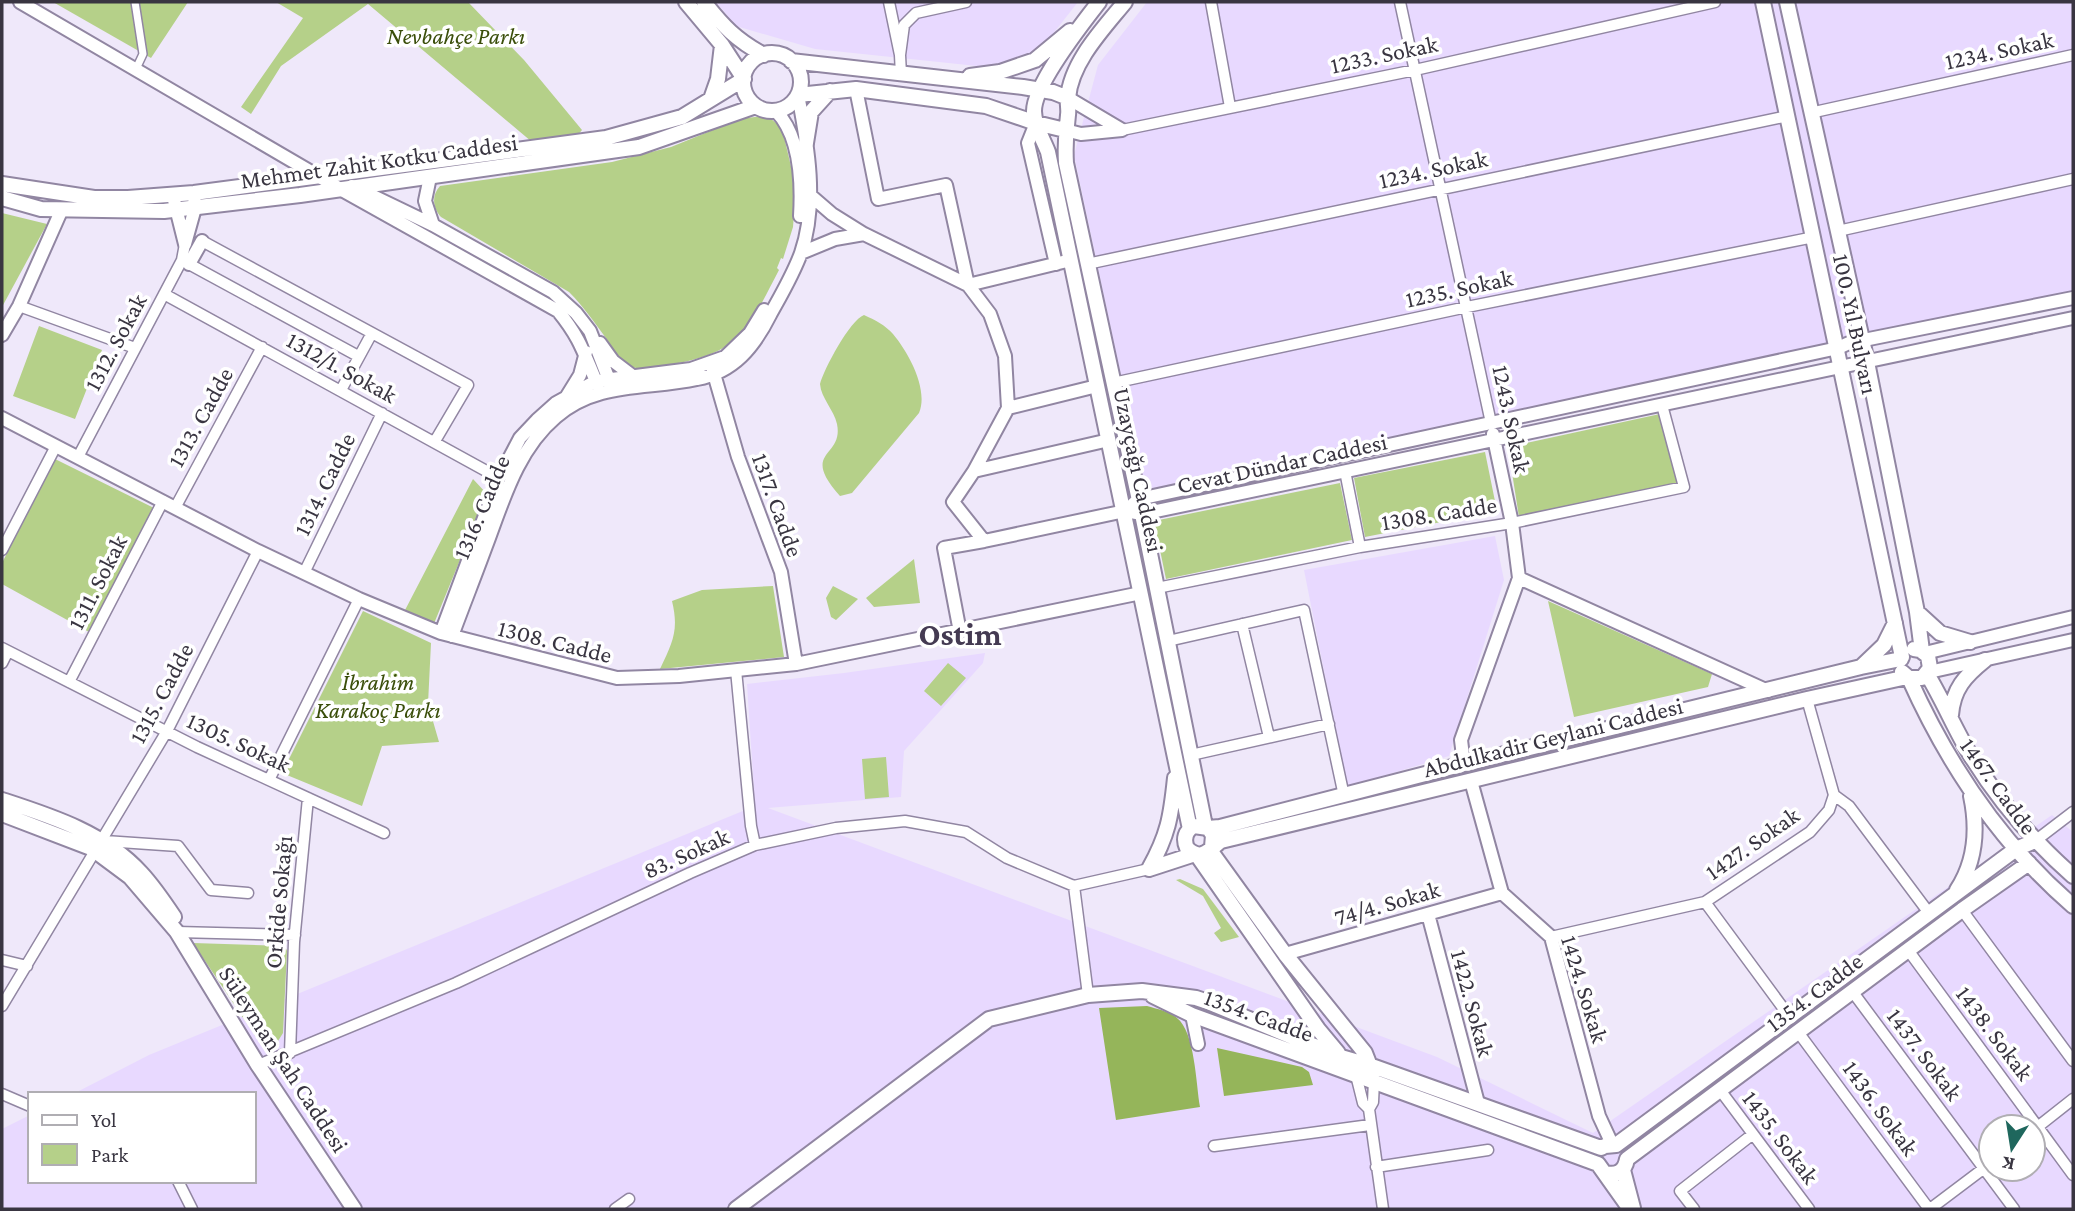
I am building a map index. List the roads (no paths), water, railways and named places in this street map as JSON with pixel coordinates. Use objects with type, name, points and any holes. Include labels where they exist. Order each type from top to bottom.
[{"type":"main road","points":[[686,2],[722,45],[744,79],[746,94],[756,106],[776,111],[789,106],[798,96],[800,77],[791,61]]},
{"type":"main road","points":[[704,2],[730,34],[742,44],[764,55]]},
{"type":"main road","points":[[1036,124],[1035,104],[1054,63],[1099,2]]},
{"type":"main road","points":[[744,79],[750,64],[764,55],[778,54],[791,61],[1042,90],[1068,98],[1074,74],[1082,58],[1125,2]]},
{"type":"main road","name":"100. Yıl Bulvarı","points":[[1763,2],[1902,658]]},
{"type":"main road","name":"100. Yıl Bulvarı","points":[[1787,2],[1867,362],[1923,652]]},
{"type":"main road","points":[[945,80],[1000,72],[1035,60],[1088,17]]},
{"type":"main road","points":[[711,99],[718,79],[722,45]]},
{"type":"main road","name":"Mehmet Zahit Kotku Caddesi","points":[[2,198],[40,209],[175,210],[194,201],[281,181],[606,138],[682,117],[744,79]]},
{"type":"main road","points":[[798,96],[856,89],[986,106],[1036,124],[1065,130]]},
{"type":"main road","points":[[806,143],[811,112],[830,91]]},
{"type":"main road","name":"Uzayçağı Caddesi","points":[[1068,98],[1066,163],[1207,827]]},
{"type":"main road","name":"Mehmet Zahit Kotku Caddesi","points":[[2,184],[94,198],[174,195],[194,201],[342,190],[639,147],[756,106]]},
{"type":"main road","name":"Uzayçağı Caddesi","points":[[1036,124],[1048,152],[1125,511],[1188,831]]},
{"type":"main road","points":[[1917,612],[1940,634],[1970,642]]},
{"type":"main road","points":[[1861,667],[1884,645],[1895,623]]},
{"type":"main road","points":[[1910,650],[1923,652],[1930,659],[1928,673],[1918,680],[1908,678],[1900,666],[1902,658],[1910,650]]},
{"type":"main road","name":"Abdulkadir Geylani Caddesi","points":[[1207,827],[1344,796],[1464,764],[1902,658]]},
{"type":"main road","points":[[1951,716],[1952,699],[1957,688],[1970,672],[1985,660]]},
{"type":"main road","name":"1467. Cadde","points":[[1928,673],[1970,754],[2000,798],[2035,841],[2073,876]]},
{"type":"main road","name":"Abdulkadir Geylani Caddesi","points":[[1149,870],[1204,852],[1221,841],[1807,699],[1908,678]]},
{"type":"main road","name":"1467. Cadde","points":[[1908,678],[1947,756],[1970,791],[2016,849],[2073,906]]},
{"type":"main road","points":[[1802,682],[1807,699]]},
{"type":"main road","points":[[1149,870],[1164,842],[1168,827],[1176,762]]},
{"type":"main road","points":[[1464,764],[1471,781]]},
{"type":"main road","points":[[1955,894],[1971,863],[1975,838],[1975,816],[1970,791]]},
{"type":"main road","name":"Süleyman Şah Caddesi","points":[[2,800],[59,820],[140,871],[176,920],[177,932],[258,1065],[354,1209]]},
{"type":"main road","name":"Süleyman Şah Caddesi","points":[[2,814],[98,846]]},
{"type":"main road","points":[[1149,870],[1188,831],[1200,825],[1207,827],[1213,835],[1204,852]]},
{"type":"main road","points":[[1188,831],[1185,843],[1189,851],[1204,852],[1365,1053],[1372,1066],[1374,1081]]},
{"type":"main road","points":[[2029,863],[2035,841]]},
{"type":"main road","name":"1354. Cadde","points":[[736,1209],[989,1018],[1088,995],[1142,991],[1196,998],[1293,1035],[1341,1057],[1609,1146],[2016,849],[2035,841]]},
{"type":"main road","points":[[1204,852],[1307,1013],[1356,1075]]},
{"type":"main road","name":"1354. Cadde","points":[[1142,991],[1192,1015],[1617,1174],[1625,1164],[1720,1090],[2029,863]]},
{"type":"main road","points":[[1192,1015],[1196,998]]},
{"type":"main road","points":[[1210,1021],[1214,1004]]},
{"type":"main road","points":[[1293,1035],[1306,1024],[1307,1013]]},
{"type":"main road","points":[[1609,1146],[1622,1148],[1631,1209],[1602,1168],[1598,1156],[1609,1146]]},
{"type":"street","points":[[20,2],[342,190],[558,311],[573,328],[605,386]]},
{"type":"street","points":[[135,2],[143,54],[136,69]]},
{"type":"street","points":[[889,2],[900,55],[901,75]]},
{"type":"street","points":[[900,55],[904,25],[916,13],[966,2]]},
{"type":"street","points":[[1211,2],[1230,107]]},
{"type":"street","name":"1243. Sokak","points":[[1400,2],[1468,307],[1511,523],[1519,578]]},
{"type":"street","name":"1233. Sokak","points":[[1122,130],[1415,70],[1715,2]]},
{"type":"street","name":"1234. Sokak","points":[[1810,113],[2073,55]]},
{"type":"street","points":[[856,89],[878,199],[946,186],[968,285],[990,314],[1004,356],[1008,408],[974,471],[953,502],[985,541]]},
{"type":"street","name":"1316. Cadde","points":[[447,634],[499,478],[520,439],[537,420],[566,398],[634,377],[691,369],[713,369],[733,364],[749,350],[762,331],[786,288],[801,253],[810,195],[806,143],[798,96]]},
{"type":"street","points":[[1068,98],[1122,130]]},
{"type":"street","name":"1316. Cadde","points":[[447,634],[513,474],[554,418],[605,386],[697,379],[713,369],[750,333],[777,289],[799,231],[801,194],[793,136],[786,121],[776,111]]},
{"type":"street","name":"1234. Sokak","points":[[1087,264],[1787,116]]},
{"type":"street","points":[[1036,124],[1028,143],[1056,264]]},
{"type":"street","points":[[1065,130],[1081,134],[1122,130]]},
{"type":"street","points":[[281,181],[288,173],[290,158]]},
{"type":"street","points":[[322,176],[358,188],[433,225],[553,292],[576,313],[613,361],[634,377]]},
{"type":"street","points":[[430,177],[425,201],[433,225]]},
{"type":"street","points":[[1838,230],[2073,179]]},
{"type":"street","points":[[174,195],[175,210],[185,244]]},
{"type":"street","points":[[810,195],[832,214],[864,234],[968,285],[1071,260]]},
{"type":"street","points":[[185,244],[194,201]]},
{"type":"street","points":[[2,335],[19,306],[62,209]]},
{"type":"street","points":[[801,253],[835,239],[864,234]]},
{"type":"street","name":"1235. Sokak","points":[[1113,383],[1814,237]]},
{"type":"street","points":[[358,356],[189,264],[202,241],[468,384],[435,442]]},
{"type":"street","name":"1312. Sokak","points":[[78,457],[182,260],[185,244]]},
{"type":"street","name":"1312/1. Sokak","points":[[164,294],[499,478]]},
{"type":"street","name":"Cevat Dündar Caddesi","points":[[1125,511],[1139,499],[1838,348],[1849,343],[2073,298]]},
{"type":"street","points":[[19,306],[135,348]]},
{"type":"street","name":"Cevat Dündar Caddesi","points":[[1125,511],[1142,514],[2073,318]]},
{"type":"street","points":[[590,331],[605,386]]},
{"type":"street","points":[[341,390],[372,333]]},
{"type":"street","name":"1313. Cadde","points":[[169,504],[262,347]]},
{"type":"street","points":[[566,398],[580,375],[586,352]]},
{"type":"street","name":"1317. Cadde","points":[[713,369],[738,457],[781,572],[796,664]]},
{"type":"street","points":[[1008,408],[1097,386]]},
{"type":"street","name":"1308. Cadde","points":[[1157,588],[1360,547],[1511,523],[1684,487],[1662,405]]},
{"type":"street","name":"1314. Cadde","points":[[304,573],[382,413]]},
{"type":"street","name":"1308. Cadde","points":[[2,418],[258,551],[359,599],[447,634],[617,678],[679,676],[796,664],[1141,593]]},
{"type":"street","points":[[974,471],[1109,440]]},
{"type":"street","points":[[2,550],[56,446]]},
{"type":"street","points":[[1345,471],[1360,547]]},
{"type":"street","name":"1311. Sokak","points":[[69,682],[169,504]]},
{"type":"street","points":[[960,632],[944,548],[1125,511]]},
{"type":"street","name":"1315. Cadde","points":[[2,1006],[167,731],[258,551]]},
{"type":"street","points":[[1464,764],[1461,740],[1519,578],[1768,691]]},
{"type":"street","points":[[269,780],[359,599]]},
{"type":"street","points":[[1168,640],[1304,610],[1344,796]]},
{"type":"street","points":[[1923,652],[2073,617]]},
{"type":"street","points":[[1242,624],[1269,737]]},
{"type":"street","points":[[1928,673],[2073,640]]},
{"type":"street","points":[[2,663],[5,649]]},
{"type":"street","name":"1305. Sokak","points":[[5,649],[167,731],[384,833]]},
{"type":"street","points":[[736,670],[755,845]]},
{"type":"street","points":[[1807,699],[1833,795],[1849,806],[1930,913]]},
{"type":"street","points":[[1191,755],[1329,724]]},
{"type":"street","points":[[1471,781],[1502,893]]},
{"type":"street","name":"1427. Sokak","points":[[1705,902],[1810,832],[1829,810],[1833,795]]},
{"type":"street","name":"Orkide Sokağı","points":[[290,1053],[295,935],[308,798]]},
{"type":"street","points":[[2035,841],[2073,812]]},
{"type":"street","name":"83. Sokak","points":[[258,1065],[456,984],[755,845],[836,828],[905,821],[966,832],[1007,858],[1074,886]]},
{"type":"street","points":[[98,846],[178,846],[211,890],[248,893]]},
{"type":"street","points":[[1088,995],[1074,886],[1149,870]]},
{"type":"street","name":"74/4. Sokak","points":[[1284,954],[1502,893]]},
{"type":"street","name":"1424. Sokak","points":[[1502,893],[1551,937],[1609,1146]]},
{"type":"street","points":[[1551,937],[1705,902],[1789,1016]]},
{"type":"street","points":[[1962,910],[2073,1061]]},
{"type":"street","name":"1422. Sokak","points":[[1428,914],[1478,1104]]},
{"type":"street","points":[[177,932],[295,935]]},
{"type":"street","name":"1438. Sokak","points":[[1908,950],[2025,1113]]},
{"type":"street","points":[[2,960],[27,966]]},
{"type":"street","name":"1437. Sokak","points":[[1852,991],[1977,1153]]},
{"type":"street","points":[[1192,1015],[1198,1044],[1210,1021]]},
{"type":"street","name":"1436. Sokak","points":[[1798,1032],[1930,1209]]},
{"type":"street","points":[[1356,1075],[1363,1103],[1368,1109],[1383,1209]]},
{"type":"street","points":[[1368,1109],[1373,1102],[1374,1081]]},
{"type":"street","name":"1435. Sokak","points":[[1720,1090],[1809,1209]]},
{"type":"street","points":[[2,1094],[28,1105]]},
{"type":"street","points":[[2047,1120],[2073,1099]]},
{"type":"street","points":[[1214,1146],[1370,1125]]},
{"type":"street","points":[[1694,1209],[1680,1191],[1753,1134]]},
{"type":"street","name":"1438. Sokak","points":[[2047,1143],[2073,1175]]},
{"type":"street","points":[[1377,1167],[1488,1150]]},
{"type":"street","points":[[1930,1209],[1977,1174]]},
{"type":"street","points":[[179,1183],[192,1209]]},
{"type":"street","name":"1437. Sokak","points":[[1998,1183],[2014,1209]]},
{"type":"street","points":[[615,1209],[629,1199]]},
{"type":"district","name":"Ostim","points":[[960,634]]},
{"type":"park label","name":"Nevbahçe Parkı","points":[[456,35]]},
{"type":"park label","name":"İbrahim Karakoç Parkı","points":[[378,695]]}]
